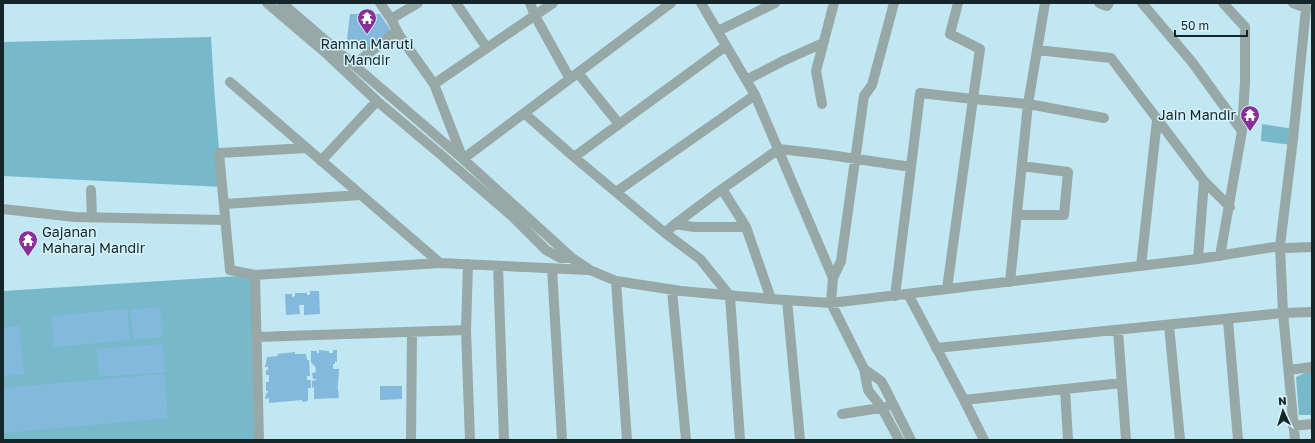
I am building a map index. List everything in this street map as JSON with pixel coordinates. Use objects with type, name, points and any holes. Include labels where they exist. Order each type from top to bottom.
[{"type":"street","points":[[267,3],[328,55],[377,101],[513,217],[546,250],[560,258],[572,258]]},
{"type":"street","points":[[282,3],[463,159],[572,258],[590,270],[616,281],[672,290],[730,296],[831,303],[1198,259],[1280,246],[1285,248],[1312,247]]},
{"type":"street","points":[[380,3],[391,19],[397,32],[434,84],[463,159]]},
{"type":"street","points":[[391,19],[418,3]]},
{"type":"street","points":[[456,3],[487,48]]},
{"type":"street","points":[[530,3],[535,16],[574,76],[618,124]]},
{"type":"street","points":[[434,84],[553,3]]},
{"type":"street","points":[[463,159],[671,3]]},
{"type":"street","points":[[701,3],[756,95],[833,278]]},
{"type":"street","points":[[718,31],[775,3]]},
{"type":"street","points":[[822,104],[816,71],[834,3]]},
{"type":"street","points":[[894,3],[872,85],[864,96],[841,261],[833,278],[831,303],[864,370],[868,390],[882,408],[899,440]]},
{"type":"street","points":[[947,289],[980,49],[950,34],[958,3]]},
{"type":"street","points":[[1010,282],[1028,104],[1045,3]]},
{"type":"street","points":[[1099,3],[1107,6],[1109,3]]},
{"type":"street","points":[[1142,3],[1192,62],[1242,131]]},
{"type":"street","points":[[1220,256],[1230,207],[1242,131],[1245,82],[1245,27],[1223,3]]},
{"type":"street","points":[[1293,3],[1306,8],[1280,246],[1283,313],[1295,440]]},
{"type":"street","points":[[354,65],[397,32]]},
{"type":"street","points":[[746,80],[823,43]]},
{"type":"street","points":[[574,157],[726,46]]},
{"type":"street","points":[[1037,50],[1111,58],[1204,181],[1230,207]]},
{"type":"street","points":[[230,82],[440,263]]},
{"type":"street","points":[[896,296],[910,167],[920,93],[1028,104],[1104,118]]},
{"type":"street","points":[[616,192],[756,95]]},
{"type":"street","points":[[321,160],[377,101]]},
{"type":"street","points":[[524,113],[665,233],[700,259],[730,296],[740,440]]},
{"type":"street","points":[[1140,266],[1157,120]]},
{"type":"street","points":[[307,148],[219,153],[230,270],[255,276],[440,263],[590,270]]},
{"type":"street","points":[[665,233],[722,189],[779,149],[910,167]]},
{"type":"street","points":[[1016,215],[1064,215],[1068,172],[1022,166]]},
{"type":"street","points":[[1198,259],[1204,181]]},
{"type":"street","points":[[722,189],[746,227],[771,299]]},
{"type":"street","points":[[92,190],[92,218]]},
{"type":"street","points":[[224,204],[361,195]]},
{"type":"street","points":[[3,209],[92,218],[225,220]]},
{"type":"street","points":[[675,224],[694,227],[746,227]]},
{"type":"street","points":[[468,264],[466,330],[470,440]]},
{"type":"street","points":[[498,266],[504,440]]},
{"type":"street","points":[[552,268],[562,440]]},
{"type":"street","points":[[255,276],[259,440]]},
{"type":"street","points":[[616,281],[628,440]]},
{"type":"street","points":[[672,290],[686,440]]},
{"type":"street","points":[[908,294],[984,440]]},
{"type":"street","points":[[787,300],[800,440]]},
{"type":"street","points":[[936,348],[1228,320],[1283,313],[1312,312]]},
{"type":"street","points":[[1228,320],[1238,440]]},
{"type":"street","points":[[1169,325],[1180,440]]},
{"type":"street","points":[[257,337],[466,330]]},
{"type":"street","points":[[1118,330],[1126,440]]},
{"type":"street","points":[[411,440],[412,332]]},
{"type":"street","points":[[1289,370],[1312,367]]},
{"type":"street","points":[[864,370],[881,381],[911,440]]},
{"type":"street","points":[[964,400],[1122,383]]},
{"type":"street","points":[[1065,389],[1068,440]]},
{"type":"street","points":[[842,414],[882,408],[893,404]]},
{"type":"street","points":[[1293,426],[1312,424]]},
{"type":"shaded area","points":[[211,37],[222,187],[3,176],[3,42]]},
{"type":"shaded area","points":[[1262,124],[1294,129],[1292,145],[1261,141]]},
{"type":"shaded area","points":[[255,275],[262,440],[3,440],[3,291]]},
{"type":"shaded area","points":[[1312,370],[1312,415],[1299,415],[1296,377]]},
{"type":"building","name":"Ramna Maruti Mandir","points":[[350,14],[380,14],[391,31],[365,53],[347,39]]},
{"type":"building","points":[[310,291],[319,291],[320,314],[304,315],[304,305],[299,305],[300,314],[286,315],[285,294],[292,294],[292,297],[295,296],[295,293],[307,293],[307,295],[310,295]]},
{"type":"building","points":[[160,307],[163,337],[133,339],[131,310]]},
{"type":"building","points":[[127,309],[130,340],[54,347],[51,316]]},
{"type":"building","points":[[19,326],[24,374],[3,376],[3,328]]},
{"type":"building","points":[[163,344],[165,372],[99,377],[97,349]]},
{"type":"building","points":[[319,350],[333,353],[333,350],[337,350],[337,362],[335,361],[335,364],[333,364],[333,369],[339,369],[337,388],[339,398],[314,399],[314,387],[312,388],[312,381],[316,379],[313,379],[312,373],[316,372],[315,366],[311,363],[311,351],[317,351],[317,353],[319,353]]},
{"type":"building","points":[[295,352],[295,354],[306,354],[307,360],[309,360],[310,376],[307,376],[307,380],[311,380],[311,388],[308,388],[308,401],[303,402],[302,400],[269,403],[269,398],[265,399],[268,392],[266,391],[266,382],[269,382],[269,375],[266,375],[266,370],[268,370],[268,367],[265,367],[267,357]]},
{"type":"building","points":[[164,374],[168,418],[3,433],[3,388]]},
{"type":"building","points":[[380,386],[402,386],[402,399],[380,400]]},
{"type":"place","name":"Ramna Maruti Mandir","points":[[367,35]]},
{"type":"place","name":"Jain Mandir","points":[[1250,132]]},
{"type":"place","name":"Gajanan Maharaj Mandir","points":[[28,257]]}]
